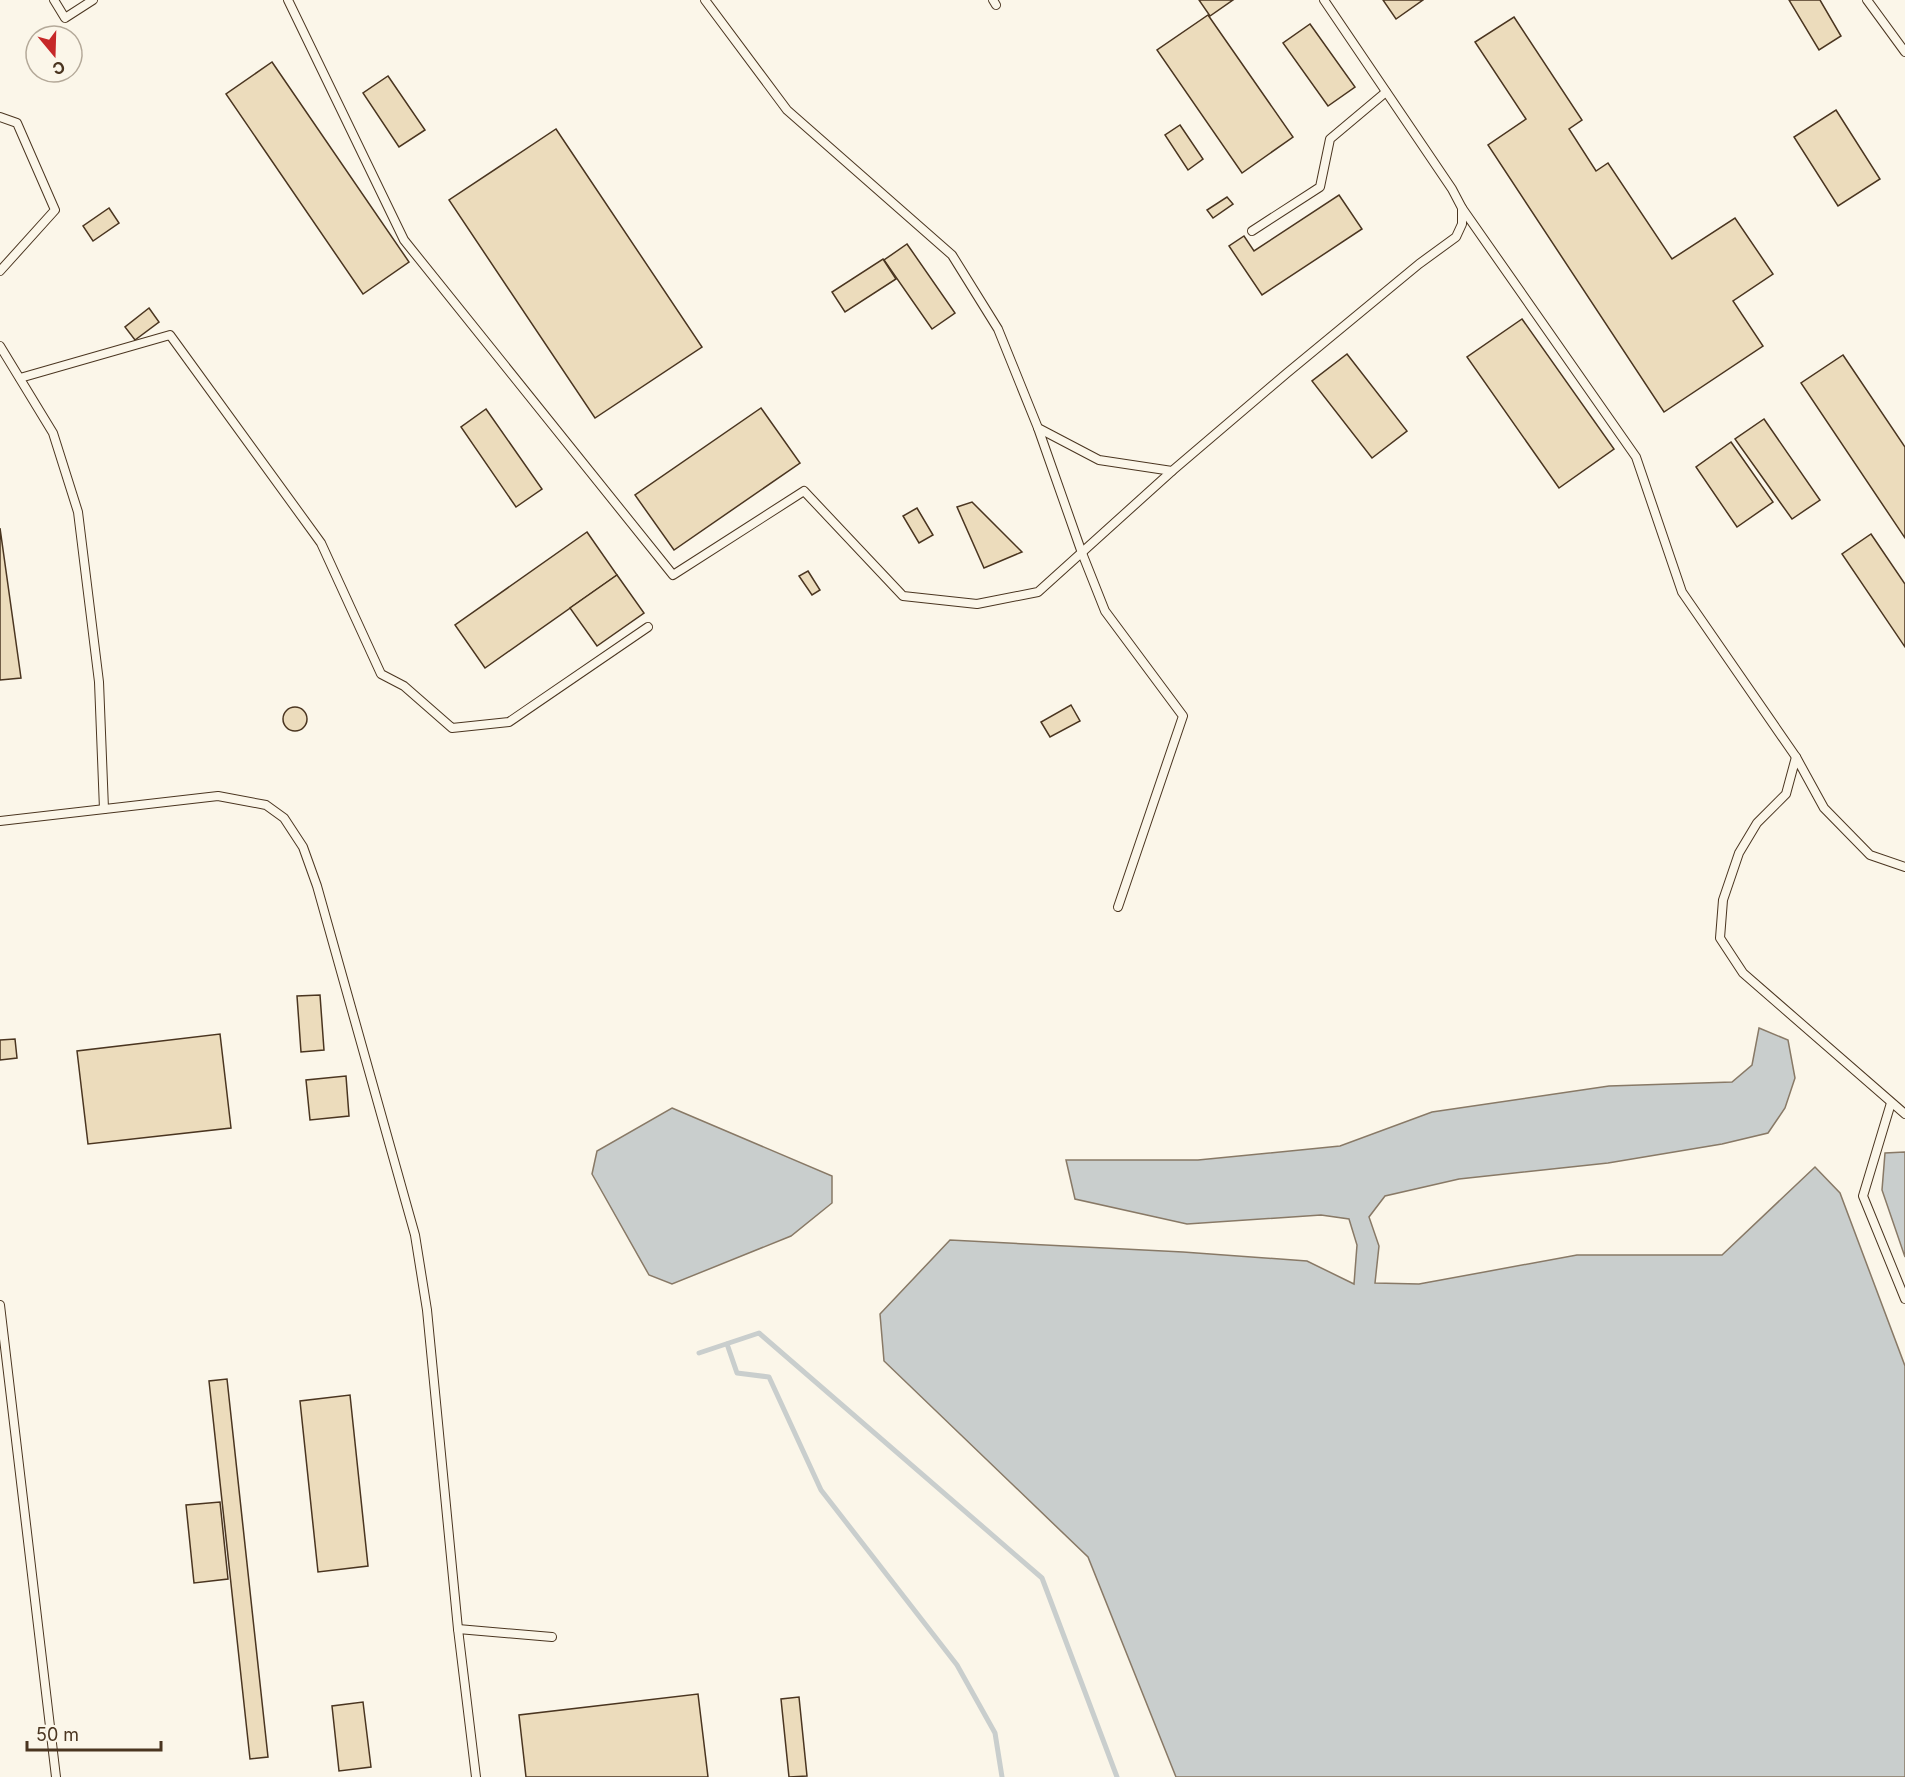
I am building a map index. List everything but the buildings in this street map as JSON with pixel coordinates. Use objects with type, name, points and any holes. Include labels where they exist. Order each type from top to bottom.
[{"type":"lane","points":[[54,0],[65,18],[93,0]]},
{"type":"lane","points":[[288,0],[404,240],[673,575],[804,490],[903,596],[977,604],[1038,592],[1172,471],[1304,358],[1419,264],[1456,237],[1462,225],[1462,208]]},
{"type":"lane","points":[[705,0],[787,110],[952,255],[998,329],[1038,428],[1105,611],[1182,716],[1119,907]]},
{"type":"lane","points":[[1324,0],[1452,189],[1462,208],[1636,457],[1682,592],[1796,757],[1824,808],[1870,855],[1905,867]]},
{"type":"lane","points":[[1867,0],[1905,52]]},
{"type":"lane","points":[[1252,231],[1320,187],[1330,140],[1386,92]]},
{"type":"lane","points":[[0,117],[17,123],[55,210],[0,271]]},
{"type":"lane","points":[[20,378],[170,335],[321,543],[381,674],[404,686],[452,728],[510,722],[648,627]]},
{"type":"lane","points":[[0,346],[53,433],[78,512],[99,682],[104,809]]},
{"type":"lane","points":[[1038,428],[1099,460],[1172,471]]},
{"type":"lane","points":[[1796,757],[1786,794],[1757,823],[1739,853],[1724,900],[1720,938],[1743,972],[1905,1113]]},
{"type":"lane","points":[[0,821],[218,796],[266,805],[284,818],[303,847],[317,886],[415,1235],[427,1311],[458,1629],[476,1777]]},
{"type":"lane","points":[[1891,1103],[1863,1196],[1905,1299]]},
{"type":"lane","points":[[0,1305],[56,1777]]},
{"type":"lane","points":[[458,1629],[552,1637]]},
{"type":"shaded area","points":[[1759,1028],[1788,1040],[1795,1078],[1785,1108],[1768,1133],[1722,1144],[1608,1163],[1459,1179],[1385,1196],[1369,1217],[1379,1246],[1375,1283],[1419,1284],[1577,1255],[1722,1255],[1815,1167],[1840,1193],[1905,1366],[1905,1777],[1176,1777],[1088,1557],[884,1361],[880,1314],[950,1240],[1307,1261],[1354,1284],[1357,1245],[1349,1219],[1321,1215],[1187,1224],[1075,1199],[1066,1160],[1198,1160],[1340,1146],[1432,1112],[1609,1086],[1732,1082],[1752,1065]]},
{"type":"shaded area","points":[[672,1108],[832,1176],[832,1203],[791,1236],[672,1284],[649,1275],[592,1174],[597,1151]]},
{"type":"shaded area","points":[[1905,1152],[1905,1257],[1882,1190],[1885,1153]]},
{"type":"waterway","points":[[699,1353],[759,1333],[1042,1578],[1117,1777]]},
{"type":"waterway","points":[[727,1344],[737,1373],[769,1377],[821,1490],[957,1665],[995,1733],[1002,1777]]}]
